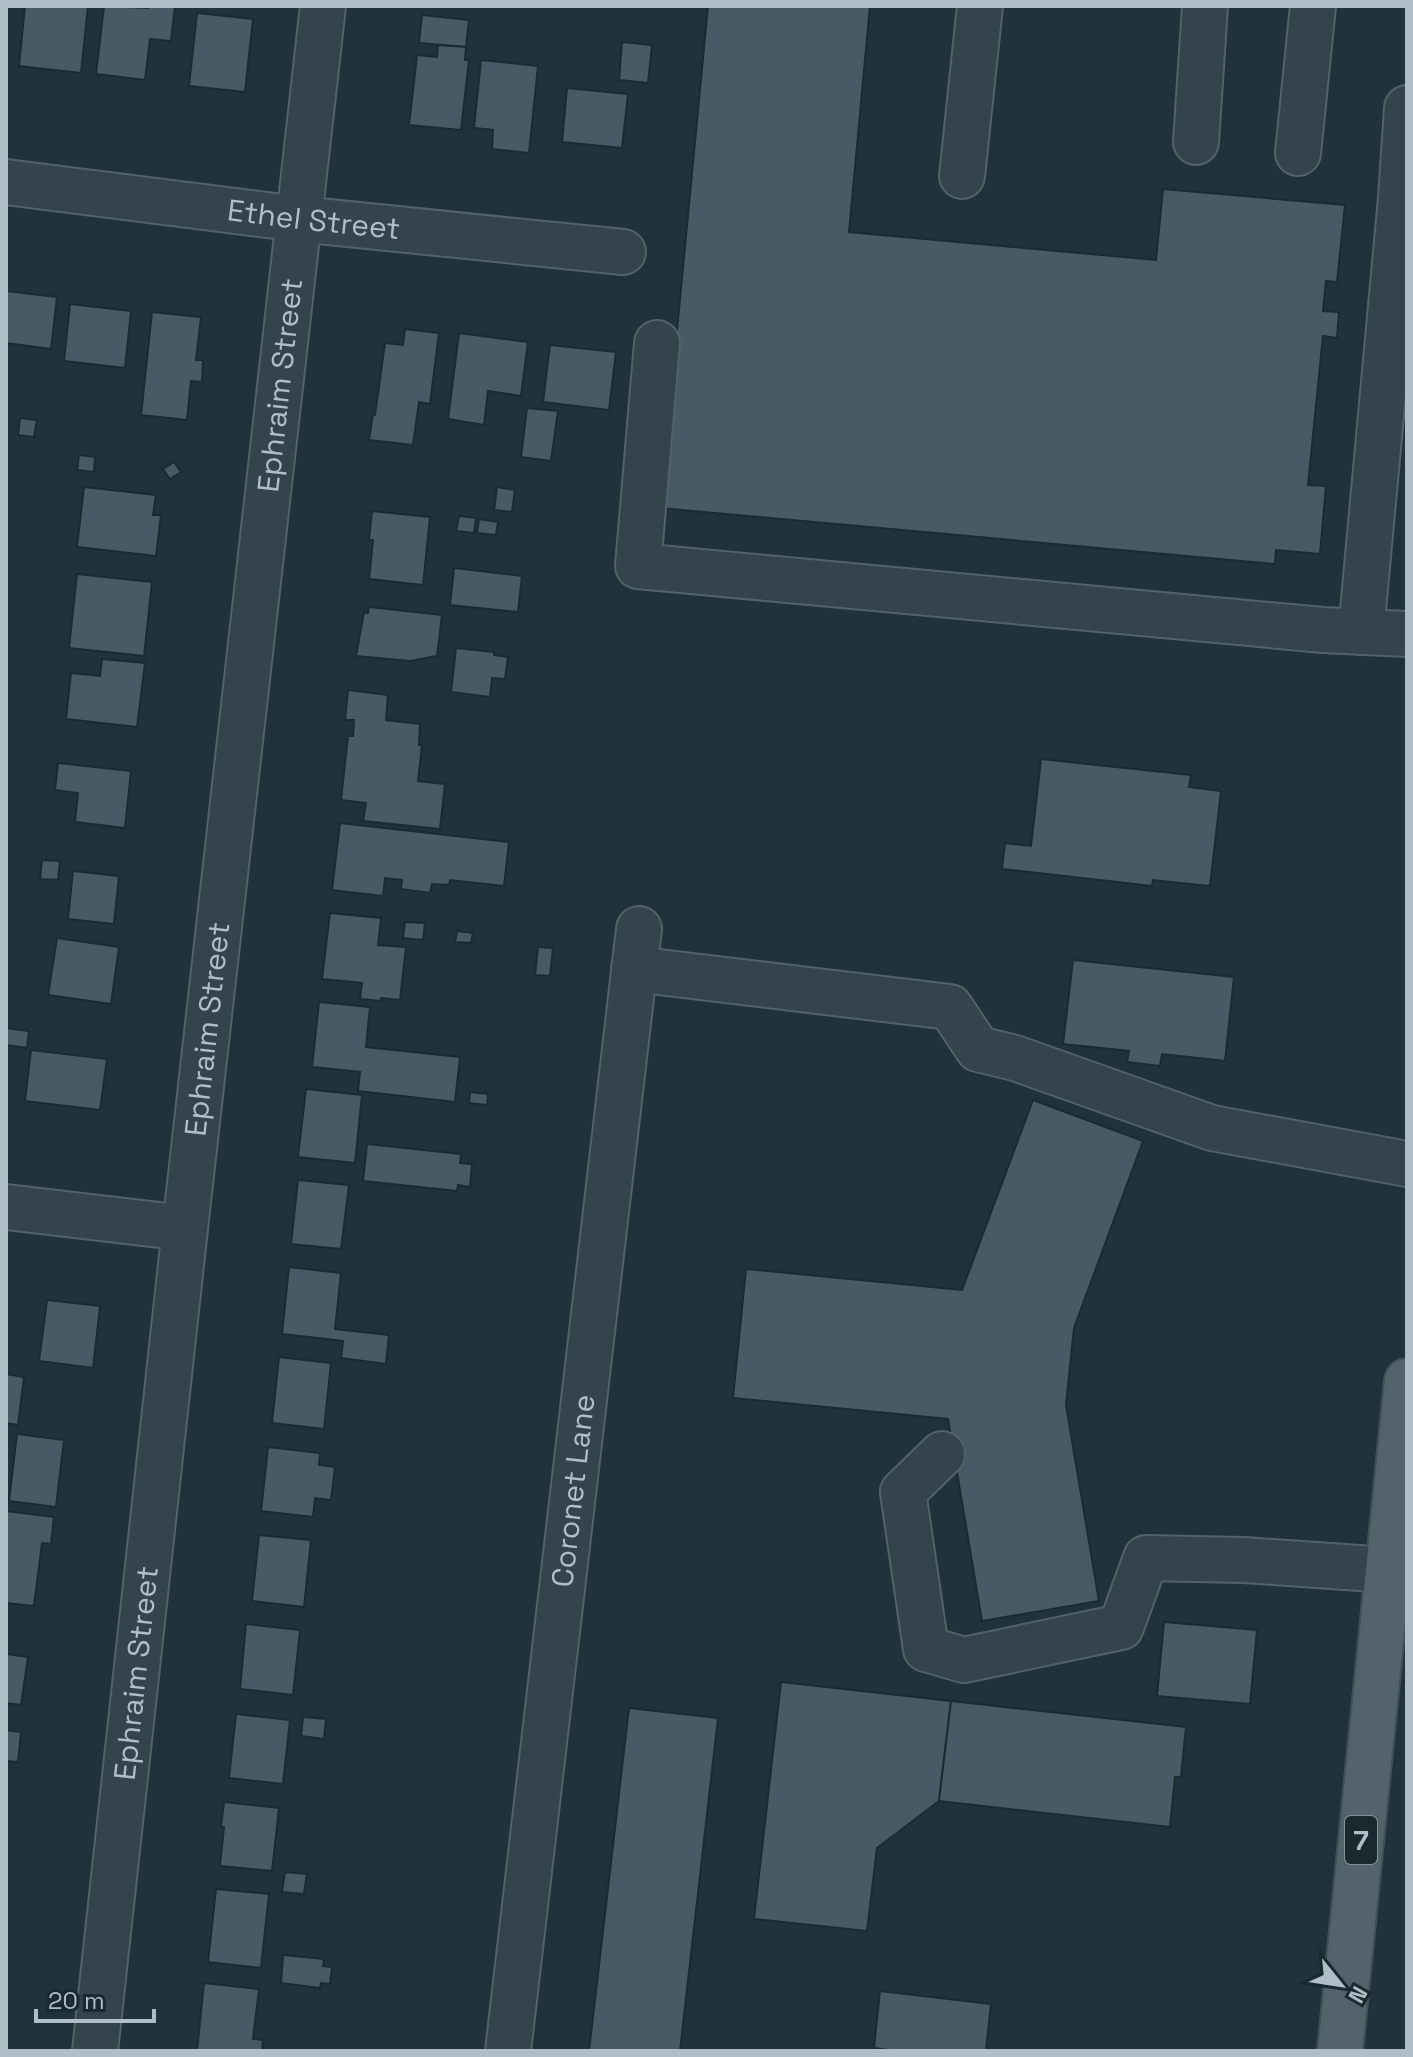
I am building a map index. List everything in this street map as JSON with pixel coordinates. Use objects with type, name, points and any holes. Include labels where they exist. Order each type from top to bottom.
[{"type":"main road","name":"7","points":[[1340,2051],[1388,1570],[1400,1520],[1407,1381]]},
{"type":"street","name":"Ephraim Street","points":[[95,2051],[323,6]]},
{"type":"street","points":[[962,176],[980,6]]},
{"type":"street","points":[[1196,142],[1205,6]]},
{"type":"street","points":[[1298,153],[1313,6]]},
{"type":"street","points":[[1361,632],[1405,172],[1407,108]]},
{"type":"street","name":"Ethel Street","points":[[6,182],[299,219],[623,252]]},
{"type":"street","points":[[657,343],[638,566],[1291,627],[1407,634]]},
{"type":"street","name":"Coronet Lane","points":[[508,2051],[637,949],[950,1007],[978,1049],[1015,1058],[1212,1128],[1407,1164]]},
{"type":"street","points":[[6,1207],[185,1228]]},
{"type":"street","points":[[942,1454],[903,1492],[926,1649],[964,1660],[1121,1627],[1146,1558],[1244,1560],[1388,1570]]},
{"type":"building","points":[[25,6],[88,6],[81,73],[19,66]]},
{"type":"building","points":[[104,6],[175,6],[171,41],[150,39],[145,80],[96,74]]},
{"type":"building","points":[[708,6],[870,6],[849,232],[1156,260],[1163,189],[1345,205],[1337,282],[1326,281],[1323,311],[1339,312],[1337,338],[1323,336],[1308,485],[1326,486],[1320,554],[1276,550],[1275,564],[660,508]]},
{"type":"building","points":[[197,13],[253,19],[245,92],[189,86]]},
{"type":"building","points":[[422,15],[469,20],[466,47],[419,43]]},
{"type":"building","points":[[622,42],[652,45],[648,83],[619,80]]},
{"type":"building","points":[[438,45],[466,47],[465,60],[469,60],[461,130],[409,125],[417,55],[437,57]]},
{"type":"building","points":[[481,60],[538,66],[529,153],[492,149],[493,130],[474,128]]},
{"type":"building","points":[[567,88],[628,94],[622,148],[562,142]]},
{"type":"building","points":[[6,291],[57,297],[51,349],[6,343]]},
{"type":"building","points":[[70,304],[131,311],[125,368],[64,361]]},
{"type":"building","points":[[152,312],[201,317],[196,360],[203,360],[202,382],[191,381],[187,420],[141,415]]},
{"type":"building","points":[[405,329],[439,333],[430,404],[419,402],[413,445],[369,440],[385,343],[403,345]]},
{"type":"building","points":[[459,333],[528,342],[521,396],[488,391],[484,425],[448,419]]},
{"type":"building","points":[[550,345],[616,352],[609,410],[543,402]]},
{"type":"building","points":[[527,408],[558,411],[551,461],[521,457]]},
{"type":"building","points":[[20,418],[37,420],[34,437],[18,435]]},
{"type":"building","points":[[79,455],[95,457],[94,472],[77,470]]},
{"type":"building","points":[[174,462],[181,472],[170,479],[163,469]]},
{"type":"building","points":[[84,487],[156,495],[153,515],[161,515],[156,556],[77,547]]},
{"type":"building","points":[[497,487],[515,490],[512,512],[494,510]]},
{"type":"building","points":[[372,511],[430,517],[423,585],[369,579]]},
{"type":"building","points":[[459,516],[476,518],[474,533],[456,531]]},
{"type":"building","points":[[479,519],[498,522],[496,535],[477,533]]},
{"type":"building","points":[[454,568],[522,576],[518,612],[450,605]]},
{"type":"building","points":[[77,574],[152,582],[144,656],[69,648]]},
{"type":"building","points":[[369,607],[442,615],[437,656],[410,661],[356,656],[364,612],[368,613]]},
{"type":"building","points":[[456,648],[494,652],[494,655],[508,657],[505,679],[492,678],[490,697],[451,692]]},
{"type":"building","points":[[102,659],[145,663],[137,727],[66,719],[71,673],[100,676]]},
{"type":"building","points":[[348,690],[388,695],[386,720],[420,724],[419,745],[422,745],[418,781],[445,784],[440,829],[363,821],[366,803],[341,800],[348,736],[353,736],[354,720],[345,720]]},
{"type":"building","points":[[1041,759],[1191,775],[1189,787],[1221,791],[1210,886],[1153,880],[1152,886],[1002,869],[1005,843],[1031,846]]},
{"type":"building","points":[[58,763],[131,771],[125,828],[75,822],[78,793],[55,790]]},
{"type":"building","points":[[340,823],[509,842],[504,886],[450,880],[449,885],[432,884],[430,893],[401,889],[402,880],[385,878],[383,896],[332,890]]},
{"type":"building","points":[[42,860],[60,861],[58,880],[40,879]]},
{"type":"building","points":[[73,871],[119,876],[114,924],[68,919]]},
{"type":"building","points":[[330,913],[381,918],[378,945],[406,947],[400,1000],[360,999],[362,983],[322,979]]},
{"type":"building","points":[[405,922],[425,923],[423,940],[403,938]]},
{"type":"building","points":[[457,931],[473,933],[471,943],[455,942]]},
{"type":"building","points":[[57,938],[119,947],[111,1004],[48,995]]},
{"type":"building","points":[[538,947],[553,948],[550,976],[535,975]]},
{"type":"building","points":[[1073,960],[1234,977],[1225,1061],[1162,1054],[1160,1066],[1127,1062],[1129,1051],[1063,1044]]},
{"type":"building","points":[[319,1002],[370,1007],[366,1047],[460,1057],[455,1102],[358,1091],[360,1072],[312,1067]]},
{"type":"building","points":[[6,1028],[29,1031],[27,1048],[6,1045]]},
{"type":"building","points":[[31,1050],[107,1059],[100,1110],[25,1101]]},
{"type":"building","points":[[306,1089],[362,1095],[355,1163],[298,1157]]},
{"type":"building","points":[[470,1092],[488,1094],[487,1105],[469,1103]]},
{"type":"building","points":[[1033,1100],[1143,1141],[1074,1328],[1066,1405],[1099,1601],[982,1621],[948,1419],[733,1398],[746,1269],[962,1290]]},
{"type":"building","points":[[367,1144],[461,1154],[460,1163],[472,1164],[470,1187],[458,1185],[457,1191],[363,1181]]},
{"type":"building","points":[[298,1180],[349,1185],[341,1249],[291,1244]]},
{"type":"building","points":[[289,1267],[341,1273],[335,1329],[389,1335],[386,1364],[341,1358],[343,1341],[282,1334]]},
{"type":"building","points":[[47,1300],[100,1306],[93,1368],[39,1361]]},
{"type":"building","points":[[279,1357],[331,1363],[324,1429],[272,1423]]},
{"type":"building","points":[[6,1374],[24,1377],[18,1425],[6,1423]]},
{"type":"building","points":[[17,1434],[64,1440],[56,1507],[9,1501]]},
{"type":"building","points":[[268,1447],[320,1453],[319,1465],[335,1467],[331,1500],[315,1498],[313,1517],[261,1511]]},
{"type":"building","points":[[6,1511],[54,1517],[51,1544],[42,1543],[34,1606],[6,1603]]},
{"type":"building","points":[[259,1535],[311,1540],[304,1607],[252,1601]]},
{"type":"building","points":[[1164,1622],[1257,1630],[1250,1704],[1157,1696]]},
{"type":"building","points":[[246,1624],[300,1630],[293,1695],[240,1689]]},
{"type":"building","points":[[6,1654],[28,1657],[21,1705],[6,1703]]},
{"type":"building","points":[[781,1682],[951,1701],[939,1801],[877,1848],[867,1931],[754,1919]]},
{"type":"building","points":[[951,1701],[1186,1727],[1181,1777],[1175,1777],[1170,1827],[939,1801]]},
{"type":"building","points":[[629,1708],[718,1718],[680,2051],[589,2051]]},
{"type":"building","points":[[236,1714],[290,1720],[283,1784],[229,1778]]},
{"type":"building","points":[[303,1717],[326,1719],[324,1739],[301,1736]]},
{"type":"building","points":[[6,1730],[21,1732],[18,1762],[7,1761],[7,1777]]},
{"type":"building","points":[[224,1802],[279,1808],[272,1871],[220,1866]]},
{"type":"building","points":[[285,1872],[307,1874],[304,1894],[282,1892]]},
{"type":"building","points":[[216,1889],[269,1894],[261,1968],[208,1962]]},
{"type":"building","points":[[283,1955],[324,1959],[323,1966],[332,1967],[330,1984],[321,1983],[320,1988],[281,1983]]},
{"type":"building","points":[[204,1983],[259,1989],[253,2039],[263,2040],[262,2051],[197,2051]]},
{"type":"building","points":[[880,1991],[991,2004],[986,2051],[896,2051],[874,2048]]}]
